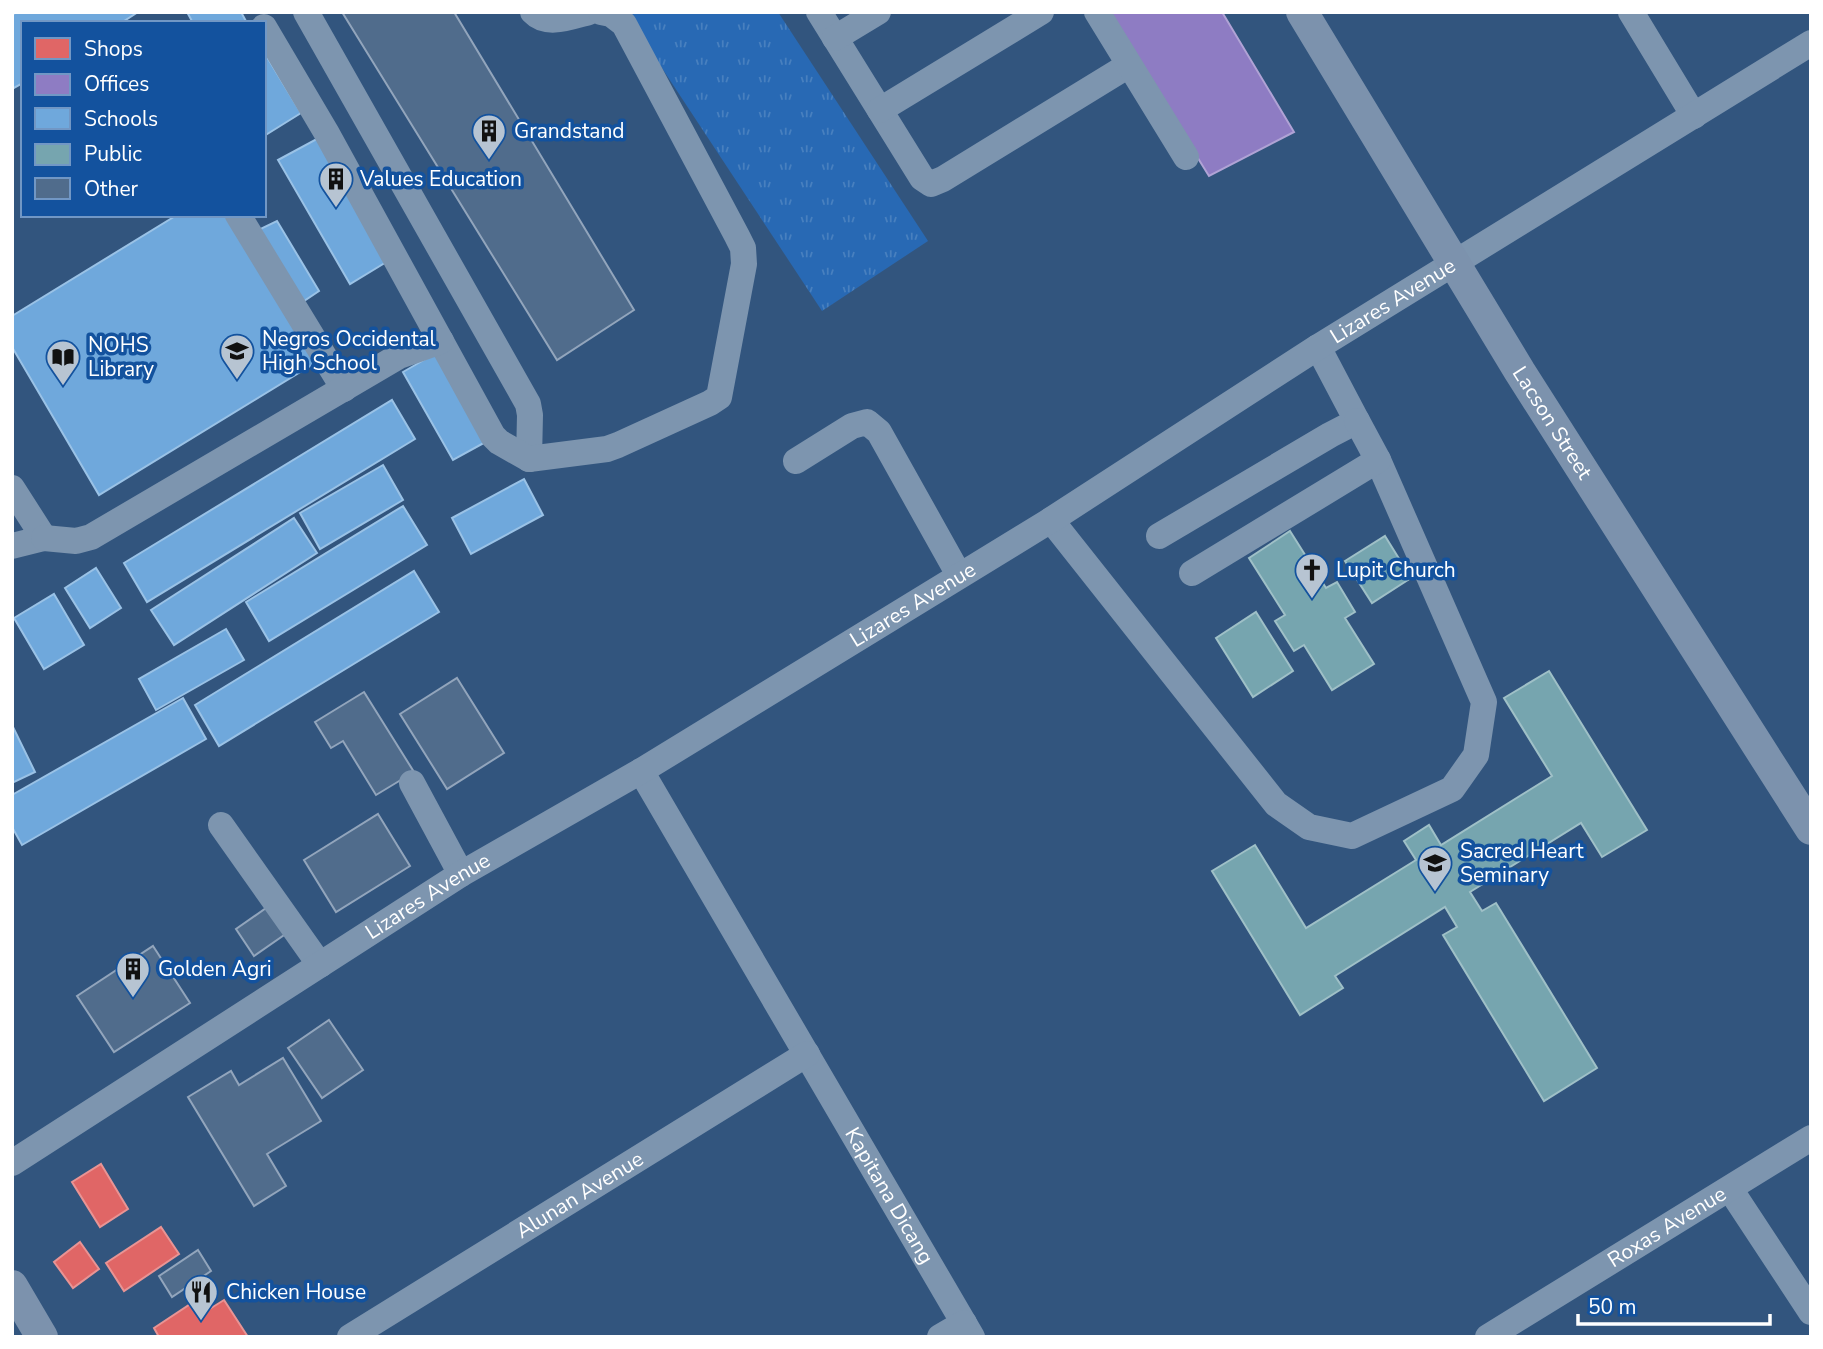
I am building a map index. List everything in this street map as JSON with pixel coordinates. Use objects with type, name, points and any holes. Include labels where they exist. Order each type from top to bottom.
[{"type":"main road","name":"Lacson Street","points":[[1302,12],[1520,372],[1811,830]]},
{"type":"main road","points":[[12,1286],[42,1337]]},
{"type":"street","points":[[306,12],[528,404],[529,459]]},
{"type":"street","points":[[533,12],[539,19],[551,21],[589,12]]},
{"type":"street","points":[[266,30],[332,143],[493,436],[529,459],[618,446],[719,397],[744,264],[743,248],[737,236],[624,24],[611,14],[601,12]]},
{"type":"street","points":[[820,12],[922,178],[931,184],[1129,65]]},
{"type":"street","points":[[835,38],[878,12]]},
{"type":"street","points":[[880,110],[1041,12]]},
{"type":"street","points":[[1097,12],[1186,157]]},
{"type":"street","points":[[1631,12],[1694,116]]},
{"type":"street","name":"Lizares Avenue","points":[[12,1163],[461,874],[641,771],[1051,520],[1318,347],[1811,43]]},
{"type":"street","points":[[239,217],[344,389]]},
{"type":"street","points":[[12,545],[44,538],[76,541],[90,537],[399,356],[441,341]]},
{"type":"street","points":[[1051,520],[1276,804],[1309,827],[1352,836],[1452,789],[1476,755],[1484,702],[1378,460],[1318,347]]},
{"type":"street","points":[[1159,536],[1357,421]]},
{"type":"street","points":[[796,461],[852,426],[866,422],[879,432],[959,575]]},
{"type":"street","points":[[1192,573],[1378,460]]},
{"type":"street","points":[[12,488],[44,538]]},
{"type":"street","name":"Kapitana Dicang","points":[[641,771],[968,1330]]},
{"type":"street","points":[[412,783],[461,874]]},
{"type":"street","points":[[221,825],[320,965]]},
{"type":"street","name":"Alunan Avenue","points":[[350,1337],[807,1054]]},
{"type":"street","name":"Roxas Avenue","points":[[1488,1337],[1811,1138]]},
{"type":"street","points":[[1730,1189],[1811,1312]]},
{"type":"street","points":[[940,1337],[968,1330]]},
{"type":"green space","points":[[625,12],[778,12],[928,241],[822,311]]},
{"type":"building: Shops","points":[[101,1164],[128,1209],[100,1227],[72,1182]]},
{"type":"building: Shops","points":[[161,1227],[179,1254],[124,1291],[106,1263]]},
{"type":"building: Shops","points":[[80,1242],[99,1269],[73,1288],[54,1262]]},
{"type":"building: Shops","name":"Chicken House","points":[[224,1300],[248,1337],[159,1337],[154,1328],[192,1303],[200,1315]]},
{"type":"building: Offices","points":[[1107,12],[1222,12],[1294,132],[1209,176]]},
{"type":"building: Schools","points":[[17,12],[138,12],[124,21],[21,21],[21,84],[12,89],[12,15]]},
{"type":"building: Schools","points":[[187,12],[241,12],[246,21],[192,21]]},
{"type":"building: Schools","points":[[266,55],[301,113],[266,135]]},
{"type":"building: Schools","name":"Values Education","points":[[324,135],[393,258],[350,284],[278,160]]},
{"type":"building: Schools","points":[[174,217],[232,217],[320,360],[99,495],[12,347],[12,316]]},
{"type":"building: Schools","points":[[277,221],[319,291],[298,305],[254,232]]},
{"type":"building: Schools","points":[[441,350],[491,439],[453,460],[403,372]]},
{"type":"building: Schools","points":[[392,400],[415,439],[147,602],[124,563]]},
{"type":"building: Schools","points":[[383,465],[403,500],[320,549],[300,513]]},
{"type":"building: Schools","points":[[524,479],[543,515],[471,554],[452,518]]},
{"type":"building: Schools","points":[[403,506],[427,545],[269,641],[246,602]]},
{"type":"building: Schools","points":[[294,518],[317,553],[174,645],[151,610]]},
{"type":"building: Schools","points":[[96,568],[121,608],[90,628],[65,588]]},
{"type":"building: Schools","points":[[414,571],[439,612],[219,746],[195,705]]},
{"type":"building: Schools","points":[[54,594],[84,645],[44,669],[14,618]]},
{"type":"building: Schools","points":[[226,629],[244,660],[156,710],[139,679]]},
{"type":"building: Schools","points":[[183,698],[206,739],[22,845],[12,827],[12,795]]},
{"type":"building: Schools","points":[[12,725],[35,772],[12,783]]},
{"type":"building: Public","name":"Lupit Church","points":[[1290,531],[1326,588],[1337,582],[1355,612],[1345,618],[1374,664],[1332,690],[1304,645],[1294,651],[1275,621],[1285,615],[1249,558]]},
{"type":"building: Public","points":[[1385,536],[1411,578],[1372,603],[1345,561]]},
{"type":"building: Public","points":[[1256,612],[1293,671],[1253,697],[1216,638]]},
{"type":"building: Public","points":[[1549,671],[1647,830],[1602,857],[1581,823],[1470,892],[1482,911],[1496,903],[1597,1068],[1544,1101],[1443,935],[1457,927],[1445,907],[1335,976],[1343,988],[1300,1015],[1212,871],[1255,845],[1306,928],[1416,860],[1404,841],[1429,825],[1441,845],[1552,776],[1504,698]]},
{"type":"building: Other","name":"Grandstand","points":[[342,12],[454,12],[634,310],[557,360]]},
{"type":"building: Other","points":[[457,678],[504,753],[447,789],[400,714]]},
{"type":"building: Other","points":[[364,692],[414,772],[376,795],[343,741],[331,748],[315,722]]},
{"type":"building: Other","points":[[378,814],[410,866],[336,912],[304,860]]},
{"type":"building: Other","points":[[269,906],[287,933],[254,956],[236,929]]},
{"type":"building: Other","name":"Golden Agri","points":[[153,946],[190,1003],[114,1052],[77,996]]},
{"type":"building: Other","points":[[329,1020],[363,1070],[322,1098],[288,1048]]},
{"type":"building: Other","points":[[283,1058],[321,1121],[267,1154],[286,1186],[254,1206],[188,1097],[231,1071],[239,1085]]},
{"type":"building: Other","points":[[198,1250],[211,1271],[172,1297],[159,1276]]},
{"type":"place","name":"Grandstand","points":[[489,161]]},
{"type":"place","name":"Values Education","points":[[336,209]]},
{"type":"place","name":"Negros Occidental High School","points":[[237,381]]},
{"type":"place","name":"NOHS Library","points":[[63,387]]},
{"type":"place","name":"Lupit Church","points":[[1312,600]]},
{"type":"place","name":"Sacred Heart Seminary","points":[[1435,893]]},
{"type":"place","name":"Golden Agri","points":[[133,999]]},
{"type":"place","name":"Chicken House","points":[[201,1322]]}]
